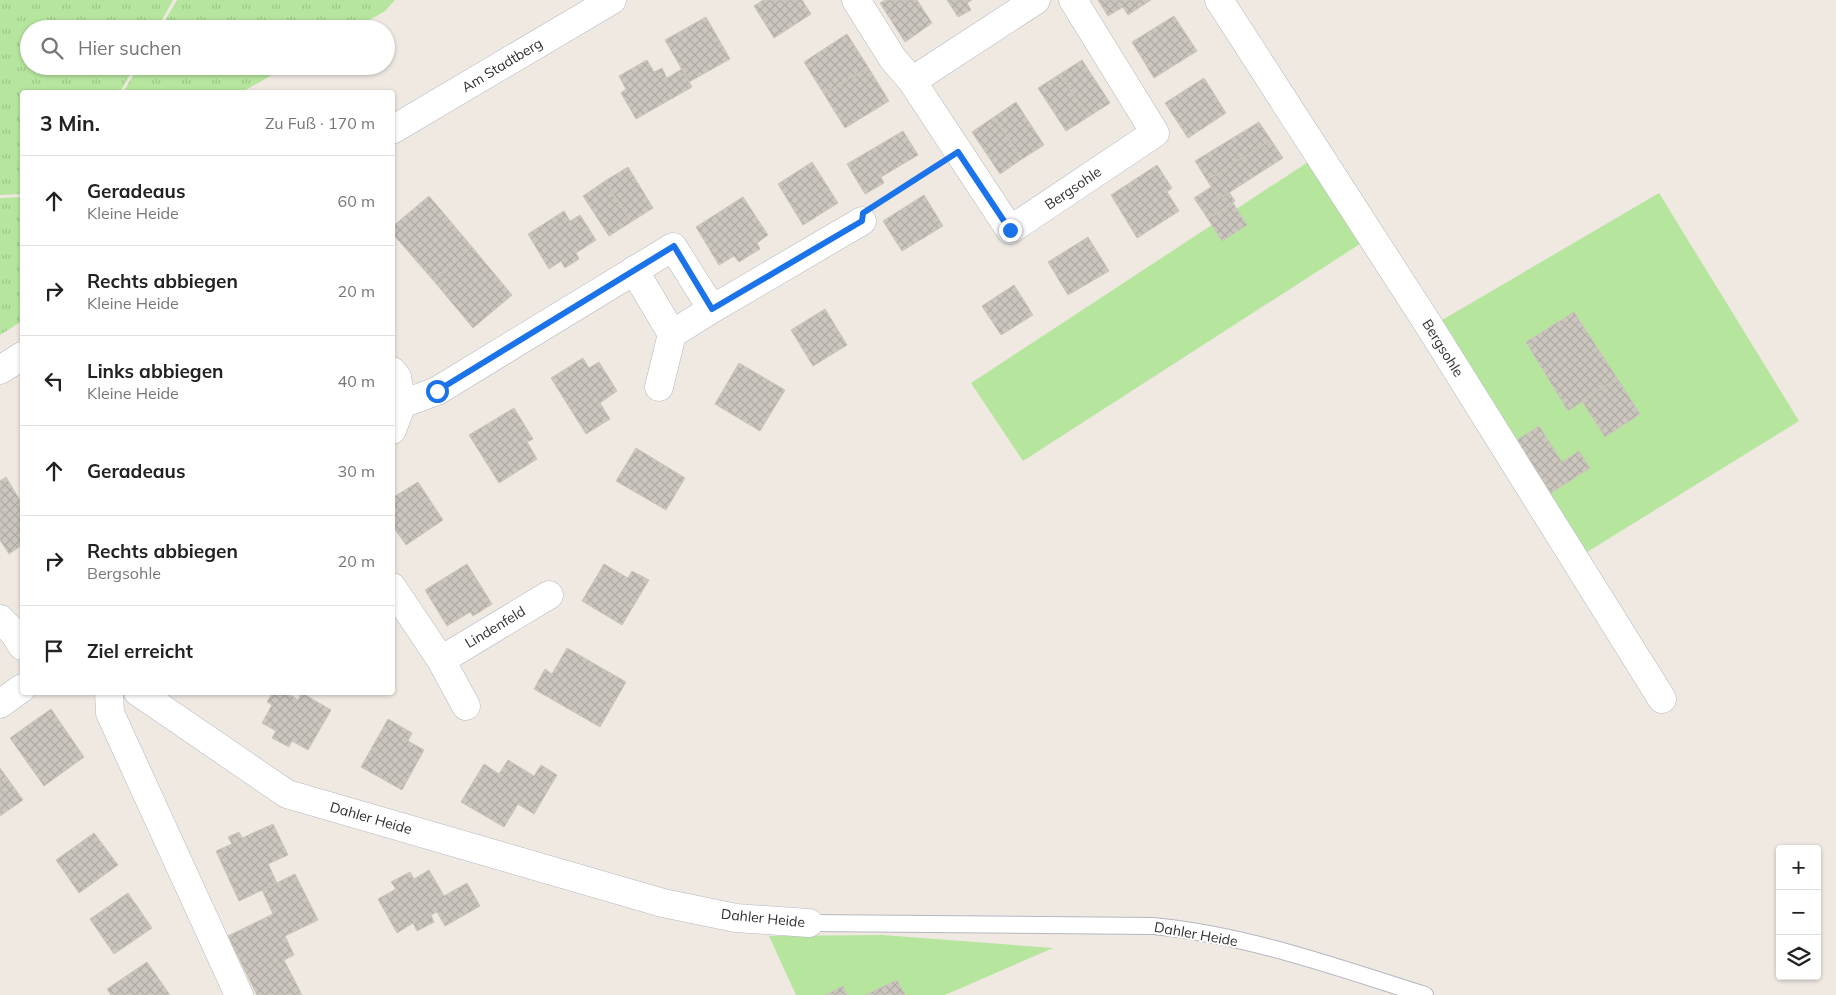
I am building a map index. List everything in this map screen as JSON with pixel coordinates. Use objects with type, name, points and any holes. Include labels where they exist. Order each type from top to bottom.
[{"type":"street","name":"Am Stadtberg","points":[[395,128],[612,0]]},
{"type":"street","name":"Bergsohle","points":[[856,0],[893,58],[912,80],[1010,230],[1155,133],[1072,0]]},
{"type":"street","points":[[912,80],[1036,0]]},
{"type":"street","name":"Bergsohle","points":[[1219,0],[1428,324],[1662,699]]},
{"type":"street","points":[[659,387],[672,334],[862,221]]},
{"type":"street","points":[[402,404],[437,391],[674,246],[712,309]]},
{"type":"street","points":[[634,270],[672,334]]},
{"type":"street","points":[[0,370],[20,357]]},
{"type":"street","points":[[395,374],[402,404],[395,422]]},
{"type":"street","points":[[395,591],[441,660],[466,706]]},
{"type":"street","name":"Lindenfeld","points":[[441,660],[549,595]]},
{"type":"street","points":[[0,619],[14,633],[20,643]]},
{"type":"street","points":[[0,704],[20,689]]},
{"type":"street","points":[[109,695],[110,713],[239,995]]},
{"type":"street","name":"Dahler Heide","points":[[142,695],[287,794],[663,903],[736,918],[809,923]]},
{"type":"lane","name":"Dahler Heide","points":[[809,923],[1153,926],[1187,929],[1278,950],[1425,995]]},
{"type":"path","points":[[862,221],[863,213],[958,152]]},
{"type":"green space","points":[[0,0],[173,0],[162,20],[20,20],[20,75],[130,75],[121,90],[20,90],[20,194],[0,195]]},
{"type":"green space","points":[[177,0],[395,0],[385,11],[370,20],[165,20]]},
{"type":"green space","points":[[133,75],[272,75],[246,90],[124,90]]},
{"type":"green space","points":[[1311,160],[1363,242],[1023,461],[971,383]]},
{"type":"green space","points":[[1659,193],[1799,421],[1579,557],[1437,323]]},
{"type":"green space","points":[[20,197],[20,322],[0,335],[0,198]]},
{"type":"green space","points":[[882,935],[1053,948],[945,995],[796,995],[769,936]]},
{"type":"building","points":[[763,0],[802,0],[811,14],[774,38],[754,6]]},
{"type":"building","points":[[886,0],[917,0],[932,23],[905,42],[880,3]]},
{"type":"building","points":[[947,0],[972,0],[967,3],[971,10],[958,17]]},
{"type":"building","points":[[1098,0],[1151,0],[1128,15],[1123,7],[1108,16]]},
{"type":"building","points":[[1174,16],[1197,51],[1154,78],[1132,42]]},
{"type":"building","points":[[706,17],[730,59],[689,82],[665,40]]},
{"type":"building","points":[[847,34],[868,67],[824,94],[804,62]]},
{"type":"building","points":[[647,60],[654,72],[662,68],[667,78],[682,69],[692,87],[636,119],[621,93],[626,89],[619,76]]},
{"type":"building","points":[[1082,60],[1110,103],[1088,117],[1060,74]]},
{"type":"building","points":[[868,67],[889,101],[845,128],[824,94]]},
{"type":"building","points":[[1060,74],[1088,117],[1066,131],[1038,88]]},
{"type":"building","points":[[1204,78],[1226,113],[1188,138],[1165,103]]},
{"type":"building","points":[[1016,102],[1044,145],[1022,159],[994,117]]},
{"type":"building","points":[[994,117],[1022,159],[1000,174],[972,132]]},
{"type":"building","points":[[1259,122],[1271,140],[1207,180],[1195,161]]},
{"type":"building","points":[[903,131],[918,155],[881,177],[884,183],[865,194],[847,164]]},
{"type":"building","points":[[1271,140],[1283,158],[1219,199],[1207,180]]},
{"type":"building","points":[[812,162],[838,203],[803,225],[778,184]]},
{"type":"building","points":[[1157,165],[1172,188],[1167,192],[1179,211],[1137,238],[1111,195]]},
{"type":"building","points":[[628,167],[653,208],[631,222],[605,181]]},
{"type":"building","points":[[605,181],[631,222],[609,236],[583,196]]},
{"type":"building","points":[[1211,187],[1219,199],[1229,192],[1235,201],[1208,219],[1194,198]]},
{"type":"building","points":[[924,195],[943,226],[902,251],[883,221]]},
{"type":"building","points":[[429,196],[472,247],[433,280],[395,236],[395,224]]},
{"type":"building","points":[[743,197],[768,235],[757,243],[760,249],[739,262],[734,256],[719,265],[696,227]]},
{"type":"building","points":[[1233,203],[1247,225],[1222,241],[1208,219]]},
{"type":"building","points":[[564,211],[570,221],[580,215],[596,240],[576,253],[579,259],[565,268],[561,261],[549,269],[528,234]]},
{"type":"building","points":[[1088,237],[1109,271],[1068,295],[1048,262]]},
{"type":"building","points":[[472,247],[512,295],[473,328],[433,280]]},
{"type":"building","points":[[1014,285],[1033,315],[1001,335],[982,306]]},
{"type":"building","points":[[825,309],[847,345],[813,366],[791,330]]},
{"type":"building","points":[[1574,312],[1617,378],[1568,411],[1526,342]]},
{"type":"building","points":[[583,358],[589,368],[599,362],[617,391],[600,403],[610,419],[586,434],[551,378]]},
{"type":"building","points":[[739,363],[785,390],[760,431],[715,404]]},
{"type":"building","points":[[1617,378],[1640,414],[1605,437],[1582,401]]},
{"type":"building","points":[[514,408],[533,439],[527,442],[537,459],[499,483],[469,435]]},
{"type":"building","points":[[1539,426],[1562,462],[1579,451],[1590,468],[1551,493],[1517,440]]},
{"type":"building","points":[[636,448],[685,478],[666,510],[616,481]]},
{"type":"building","points":[[6,477],[20,501],[20,546],[9,554],[0,540],[0,481]]},
{"type":"building","points":[[418,482],[443,520],[406,545],[395,529],[395,496]]},
{"type":"building","points":[[467,564],[492,604],[473,616],[470,612],[447,626],[425,590]]},
{"type":"building","points":[[604,564],[628,578],[632,571],[649,580],[622,625],[582,601]]},
{"type":"building","points":[[567,648],[626,682],[600,727],[534,689],[545,669],[552,674]]},
{"type":"building","points":[[271,695],[290,695],[298,700],[301,695],[305,695],[331,710],[308,750],[292,741],[289,747],[272,738],[276,731],[262,723],[272,705],[267,702]]},
{"type":"building","points":[[51,709],[84,757],[44,786],[10,738]]},
{"type":"building","points":[[388,719],[412,733],[408,741],[424,750],[402,790],[361,767]]},
{"type":"building","points":[[508,760],[534,776],[541,765],[557,775],[534,814],[518,804],[504,827],[461,802],[484,764],[499,774]]},
{"type":"building","points":[[0,768],[23,800],[0,816]]},
{"type":"building","points":[[273,824],[288,855],[268,864],[277,883],[239,901],[216,851],[232,844],[228,837],[239,832],[242,838]]},
{"type":"building","points":[[94,833],[118,865],[79,893],[56,860]]},
{"type":"building","points":[[429,870],[444,896],[467,883],[480,906],[445,926],[437,912],[431,915],[434,922],[417,931],[413,923],[397,933],[378,899],[396,889],[391,882],[410,872],[414,879]]},
{"type":"building","points":[[295,874],[318,920],[285,936],[294,955],[284,960],[302,995],[257,995],[228,936],[273,914],[262,890]]},
{"type":"building","points":[[128,893],[152,928],[114,954],[90,919]]},
{"type":"building","points":[[147,962],[170,995],[111,995],[107,989]]},
{"type":"building","points":[[897,980],[905,995],[865,995]]},
{"type":"building","points":[[843,986],[847,995],[825,995]]},
{"type":"route","points":[[437,391],[674,246],[712,309],[862,221],[863,213],[958,152],[1010,230]]}]
